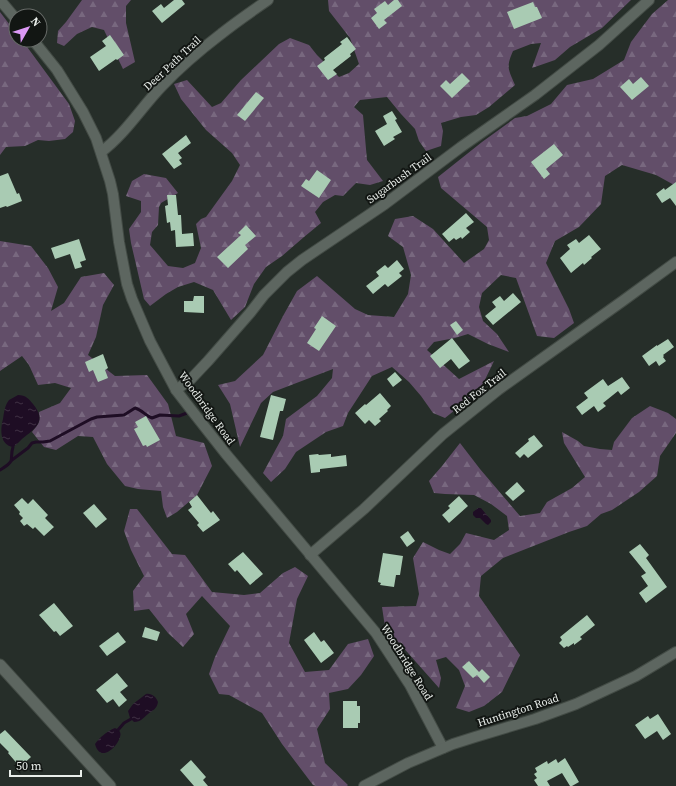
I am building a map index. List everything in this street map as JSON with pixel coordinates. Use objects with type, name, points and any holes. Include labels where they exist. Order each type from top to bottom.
[{"type":"street","points":[[0,0],[8,10]]},
{"type":"street","name":"Deer Path Trail","points":[[101,152],[120,135],[161,87],[177,71],[220,34],[268,0]]},
{"type":"street","name":"Sugarbush Trail","points":[[176,390],[191,379],[208,361],[264,295],[287,272],[302,260],[385,204],[461,147],[535,95],[599,45],[649,0]]},
{"type":"street","name":"Woodbridge Road","points":[[39,48],[57,70],[70,91],[90,125],[101,152],[113,194],[118,242],[127,284],[150,341],[176,390],[226,454],[376,633],[410,685],[443,748]]},
{"type":"street","name":"Red Fox Trail","points":[[310,555],[364,509],[443,434],[498,390],[676,262]]},
{"type":"street","name":"Huntington Road","points":[[364,786],[402,766],[443,748],[535,719],[576,704],[636,676],[676,652]]},
{"type":"street","points":[[0,665],[110,786]]},
{"type":"green space","points":[[82,0],[131,0],[126,6],[126,23],[135,62],[123,69],[104,30],[92,27],[77,34],[64,46],[57,43],[58,31]]},
{"type":"green space","points":[[328,0],[631,0],[602,28],[570,47],[555,60],[532,68],[541,43],[531,44],[513,51],[509,61],[509,68],[515,85],[489,107],[476,115],[461,117],[441,123],[443,131],[441,146],[426,151],[419,141],[415,129],[387,97],[360,100],[354,107],[363,115],[367,160],[383,181],[370,185],[356,183],[343,196],[335,195],[323,202],[315,212],[321,223],[282,256],[266,267],[254,284],[245,307],[231,320],[213,290],[194,282],[178,287],[150,306],[144,299],[131,243],[129,229],[141,212],[141,201],[126,196],[132,181],[144,174],[166,178],[178,193],[161,203],[159,207],[158,225],[152,232],[150,245],[168,266],[183,268],[195,263],[201,248],[196,224],[201,219],[206,217],[232,181],[240,165],[232,153],[206,130],[181,99],[174,84],[187,80],[212,107],[221,103],[241,80],[279,44],[290,38],[309,45],[339,77],[349,73],[359,64],[350,38],[329,11]]},
{"type":"green space","points":[[668,0],[676,0],[676,186],[656,175],[622,165],[605,176],[601,204],[579,227],[555,241],[546,263],[569,309],[574,323],[554,338],[537,336],[516,278],[501,275],[482,293],[479,307],[483,321],[497,334],[509,352],[468,334],[434,342],[427,350],[459,379],[494,361],[480,390],[445,418],[433,413],[409,382],[392,367],[372,376],[348,413],[343,426],[326,432],[296,452],[285,469],[271,482],[263,473],[283,436],[286,419],[317,396],[332,378],[333,369],[273,392],[261,403],[240,447],[230,404],[218,385],[235,381],[263,355],[297,291],[317,276],[355,309],[368,315],[394,317],[408,294],[411,275],[403,247],[388,236],[395,219],[413,216],[433,229],[464,263],[484,249],[489,240],[487,227],[441,188],[438,177],[515,118],[527,116],[551,104],[567,85],[593,79],[624,60],[631,42],[652,14]]},
{"type":"green space","points":[[0,12],[8,22],[8,48],[28,48],[69,104],[75,121],[73,132],[65,139],[49,141],[38,140],[25,146],[6,147],[0,155]]},
{"type":"green space","points":[[0,241],[31,246],[48,268],[58,287],[51,311],[64,303],[81,277],[104,273],[114,285],[103,305],[96,337],[88,355],[115,376],[147,375],[168,404],[176,436],[204,443],[212,466],[197,495],[177,512],[167,518],[163,507],[161,491],[125,486],[107,464],[93,437],[78,436],[56,450],[44,447],[32,432],[39,421],[39,412],[60,403],[71,388],[55,383],[38,385],[29,365],[22,356],[0,371]]},
{"type":"green space","points":[[650,406],[668,413],[676,419],[676,433],[660,456],[657,476],[639,492],[612,510],[601,514],[587,526],[503,558],[481,576],[479,596],[520,655],[502,692],[484,706],[469,712],[456,708],[465,686],[459,670],[446,657],[436,660],[441,678],[439,688],[385,627],[382,607],[416,606],[419,594],[413,558],[423,542],[450,554],[460,544],[466,533],[494,540],[509,530],[507,516],[491,504],[474,495],[434,493],[429,481],[460,443],[520,516],[540,513],[547,502],[572,488],[585,477],[564,443],[562,432],[584,446],[612,450],[614,442],[632,418]]},
{"type":"green space","points":[[130,509],[137,509],[172,554],[185,555],[212,592],[244,595],[260,593],[283,573],[295,567],[308,576],[297,599],[289,643],[305,672],[329,670],[348,644],[368,639],[374,656],[361,675],[348,689],[329,693],[330,709],[317,729],[325,763],[348,785],[347,786],[313,785],[282,744],[262,713],[229,695],[219,694],[209,674],[215,657],[230,626],[202,596],[186,614],[194,634],[183,647],[168,633],[149,609],[134,611],[133,591],[144,576],[131,550],[124,531]]},
{"type":"water","points":[[18,395],[30,400],[37,410],[39,420],[35,428],[13,447],[9,446],[3,440],[1,428],[4,411],[9,400]]},
{"type":"water","points":[[478,508],[481,508],[491,520],[488,525],[480,518],[476,518],[473,515],[473,512]]},
{"type":"water","points":[[146,694],[150,694],[155,697],[158,702],[157,706],[142,720],[134,722],[130,718],[128,711],[133,704]]},
{"type":"water","points":[[115,728],[120,731],[119,740],[111,750],[102,753],[98,750],[95,744],[106,733]]},
{"type":"building","points":[[174,0],[182,0],[185,4],[162,23],[152,11],[161,4],[164,8]]},
{"type":"building","points":[[394,0],[398,0],[402,6],[384,20],[387,23],[379,29],[371,18],[377,13],[374,9],[385,1],[388,5]]},
{"type":"building","points":[[533,2],[542,18],[514,29],[507,12]]},
{"type":"building","points":[[110,35],[124,55],[99,71],[90,57],[106,46],[102,41]]},
{"type":"building","points":[[347,37],[356,49],[350,54],[351,56],[333,70],[337,74],[328,80],[317,66],[325,60],[324,58],[342,44],[340,42]]},
{"type":"building","points":[[462,73],[470,81],[452,98],[440,86],[446,80],[450,84]]},
{"type":"building","points":[[641,77],[649,86],[632,100],[620,87],[629,79],[633,84]]},
{"type":"building","points":[[256,92],[264,98],[245,121],[237,115]]},
{"type":"building","points":[[392,111],[402,132],[393,137],[395,139],[384,146],[375,131],[387,124],[383,116]]},
{"type":"building","points":[[186,135],[191,143],[178,153],[182,158],[179,160],[182,164],[174,169],[162,154]]},
{"type":"building","points":[[554,144],[563,155],[546,169],[550,174],[544,179],[531,162]]},
{"type":"building","points":[[317,170],[331,180],[319,198],[301,186],[306,179],[309,181]]},
{"type":"building","points":[[8,173],[17,194],[19,193],[22,201],[0,208],[0,176]]},
{"type":"building","points":[[676,182],[676,206],[670,198],[662,203],[656,194],[664,188],[665,190]]},
{"type":"building","points":[[167,195],[176,195],[178,215],[181,215],[182,234],[193,233],[194,246],[176,247],[175,230],[171,231],[170,222],[167,223],[165,206],[168,205]]},
{"type":"building","points":[[466,213],[474,222],[466,228],[470,232],[462,239],[461,237],[456,240],[454,238],[449,242],[442,234]]},
{"type":"building","points":[[246,225],[256,236],[245,245],[248,249],[228,268],[217,257],[241,235],[238,233]]},
{"type":"building","points":[[589,235],[601,249],[584,265],[583,263],[571,273],[560,258],[570,249],[567,245],[576,239],[579,243]]},
{"type":"building","points":[[79,239],[86,260],[80,262],[82,267],[75,269],[70,254],[55,259],[51,248]]},
{"type":"building","points":[[397,260],[404,269],[399,273],[402,276],[388,287],[385,284],[373,294],[366,286],[379,276],[376,272],[385,265],[388,268]]},
{"type":"building","points":[[513,293],[521,302],[493,325],[485,316],[496,307],[492,302],[500,296],[504,301]]},
{"type":"building","points":[[194,296],[204,296],[204,313],[184,312],[184,301],[193,301]]},
{"type":"building","points":[[322,316],[336,326],[319,351],[307,343]]},
{"type":"building","points":[[456,321],[463,330],[457,335],[450,325]]},
{"type":"building","points":[[452,338],[470,361],[459,369],[451,359],[440,368],[430,356]]},
{"type":"building","points":[[668,339],[674,347],[663,355],[666,361],[659,366],[656,361],[649,366],[642,356]]},
{"type":"building","points":[[103,354],[108,368],[105,370],[108,378],[98,382],[93,370],[89,372],[85,362]]},
{"type":"building","points":[[395,372],[402,380],[393,387],[387,379]]},
{"type":"building","points":[[622,377],[630,388],[621,395],[618,391],[603,403],[606,406],[598,412],[594,406],[582,415],[576,407],[588,398],[584,393],[603,379],[608,386]]},
{"type":"building","points":[[380,393],[391,406],[379,419],[381,421],[375,426],[369,420],[365,424],[355,413]]},
{"type":"building","points":[[271,395],[286,399],[283,411],[280,411],[273,440],[260,437]]},
{"type":"building","points":[[146,416],[160,440],[147,447],[146,445],[143,446],[134,429],[138,427],[135,422]]},
{"type":"building","points":[[534,435],[543,446],[528,458],[524,454],[520,458],[515,453],[529,441],[528,439]]},
{"type":"building","points":[[331,454],[331,457],[346,455],[347,466],[320,469],[320,472],[311,473],[309,455]]},
{"type":"building","points":[[517,482],[525,491],[513,501],[505,493]]},
{"type":"building","points":[[197,495],[211,513],[213,511],[220,520],[203,532],[197,525],[199,523],[188,510],[192,507],[189,502]]},
{"type":"building","points":[[459,496],[468,506],[449,523],[442,515],[450,508],[448,506]]},
{"type":"building","points":[[22,498],[28,504],[33,499],[48,515],[45,518],[54,527],[44,536],[35,527],[33,529],[27,524],[24,526],[20,521],[23,518],[14,505]]},
{"type":"building","points":[[94,504],[107,519],[96,528],[83,513]]},
{"type":"building","points":[[408,531],[415,541],[407,547],[400,537]]},
{"type":"building","points":[[640,544],[649,555],[646,558],[667,587],[646,603],[639,593],[648,586],[641,576],[646,573],[629,552]]},
{"type":"building","points":[[243,552],[263,574],[250,585],[237,570],[235,572],[228,564]]},
{"type":"building","points":[[383,553],[403,556],[400,575],[396,575],[394,587],[380,585],[381,583],[378,582]]},
{"type":"building","points":[[54,603],[73,626],[60,636],[56,631],[54,632],[39,615]]},
{"type":"building","points":[[587,615],[595,625],[580,637],[582,639],[574,645],[574,643],[564,648],[559,643],[562,640],[560,637]]},
{"type":"building","points":[[145,627],[160,632],[157,641],[142,637]]},
{"type":"building","points":[[118,632],[126,642],[107,656],[99,646]]},
{"type":"building","points":[[314,632],[321,642],[324,640],[334,653],[321,663],[304,640]]},
{"type":"building","points":[[469,661],[479,672],[482,669],[490,677],[484,683],[477,675],[473,678],[462,667]]},
{"type":"building","points":[[117,673],[128,686],[120,692],[127,700],[119,707],[113,699],[107,703],[96,690]]},
{"type":"building","points":[[343,701],[357,701],[357,706],[360,706],[360,723],[358,723],[358,728],[343,728]]},
{"type":"building","points":[[658,714],[671,734],[663,740],[657,731],[645,739],[635,725],[648,716],[650,719]]},
{"type":"building","points":[[5,730],[31,757],[20,767],[0,743],[0,734]]},
{"type":"building","points":[[565,758],[579,782],[570,786],[562,773],[547,781],[550,786],[538,786],[534,780],[537,778],[534,774],[537,772],[535,768],[547,761],[548,764],[556,759],[558,763]]},
{"type":"building","points":[[191,760],[206,777],[203,780],[208,786],[194,786],[180,770]]},
{"type":"waterway","points":[[12,460],[28,448],[32,443],[50,441],[97,417],[124,415],[135,408],[152,418],[160,415],[179,416],[187,413]]},
{"type":"waterway","points":[[0,470],[11,461],[13,447]]},
{"type":"waterway","points":[[118,730],[124,723],[131,719]]}]
